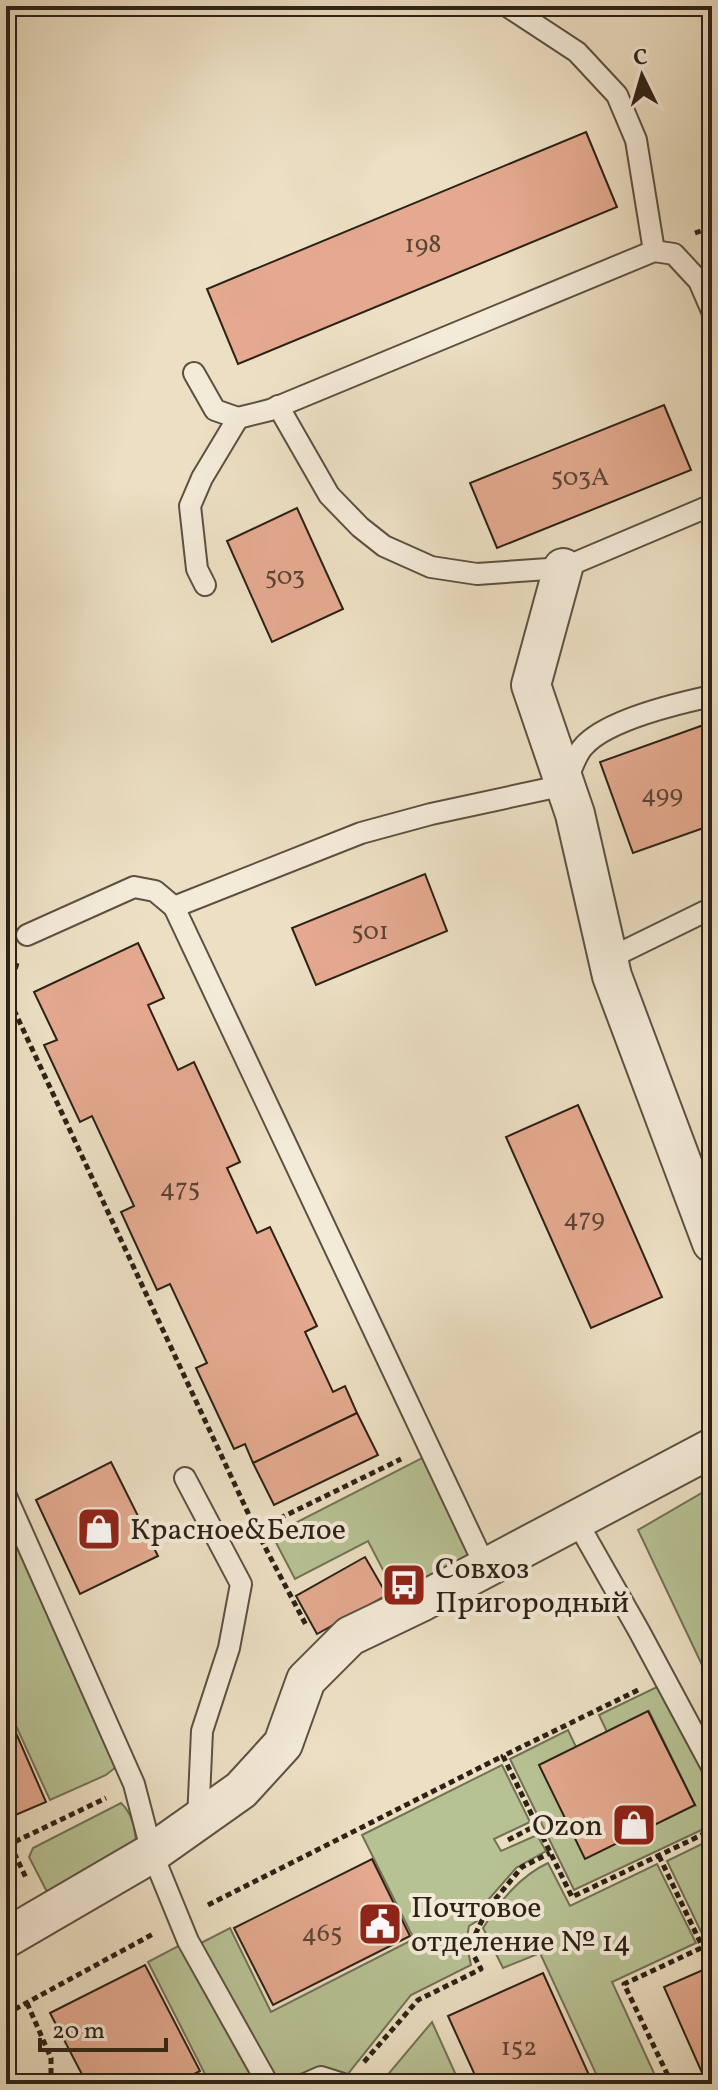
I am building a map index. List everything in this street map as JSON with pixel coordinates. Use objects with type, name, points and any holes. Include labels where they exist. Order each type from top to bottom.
[{"type":"street","points":[[563,568],[531,685],[575,814],[612,976],[712,1243]]},
{"type":"street","points":[[6,1938],[152,1853],[241,1790],[283,1744],[306,1680],[350,1636],[712,1448]]},
{"type":"lane","points":[[507,6],[577,52],[617,95],[636,140],[654,251]]},
{"type":"lane","points":[[194,373],[215,410],[238,418],[278,406],[654,251],[674,254],[699,281],[712,311]]},
{"type":"lane","points":[[278,406],[329,495],[384,546],[431,567],[477,574],[563,568],[712,505]]},
{"type":"lane","points":[[205,585],[197,569],[190,506],[202,478],[238,418]]},
{"type":"lane","points":[[174,907],[361,833],[431,814],[565,785],[583,746],[607,730],[672,704],[712,696]]},
{"type":"lane","points":[[27,935],[134,887],[155,891],[174,907],[486,1568]]},
{"type":"lane","points":[[608,959],[712,908]]},
{"type":"lane","points":[[185,1478],[241,1584],[229,1648],[202,1731],[198,1820]]},
{"type":"lane","points":[[6,1496],[134,1784],[152,1853],[188,1941],[268,2084]]},
{"type":"lane","points":[[576,1520],[712,1767]]},
{"type":"lane","points":[[305,2084],[321,2077],[350,2078]]},
{"type":"path","points":[[712,120],[704,128],[712,156]]},
{"type":"path","points":[[27,935],[7,995],[256,1530],[326,1661]]},
{"type":"path","points":[[256,1530],[427,1446]]},
{"type":"path","points":[[6,2014],[179,1920],[664,1677]]},
{"type":"path","points":[[503,1756],[572,1897],[712,1830]]},
{"type":"path","points":[[6,1846],[134,1784]]},
{"type":"path","points":[[508,1840],[537,1825]]},
{"type":"path","points":[[350,2078],[418,2000],[481,1969],[473,1954],[473,1939],[488,1908],[522,1867],[550,1853]]},
{"type":"path","points":[[659,1856],[703,1948]]},
{"type":"path","points":[[672,2084],[624,1984],[712,1943]]},
{"type":"path","points":[[27,2003],[51,2058],[51,2084]]},
{"type":"green space","points":[[422,1458],[473,1557],[397,1597],[368,1541],[295,1579],[272,1535]]},
{"type":"green space","points":[[712,1487],[712,1686],[638,1530]]},
{"type":"green space","points":[[6,1518],[116,1767],[106,1775],[50,1800],[6,1704]]},
{"type":"green space","points":[[663,1684],[712,1779],[712,1825],[574,1890],[510,1759],[568,1730],[576,1747],[695,1805],[649,1711],[607,1732],[599,1715]]},
{"type":"green space","points":[[502,1765],[530,1822],[494,1839],[501,1851],[537,1835],[546,1851],[516,1868],[482,1907],[477,1921],[469,1926],[466,1942],[471,1965],[411,1995],[347,2075],[325,2068],[289,2080],[276,2076],[199,1944],[230,1928],[271,2012],[414,1939],[362,1835]]},
{"type":"green space","points":[[121,1803],[133,1823],[136,1847],[53,1892],[46,1890],[29,1857],[33,1848]]},
{"type":"green space","points":[[712,1839],[712,1934],[704,1938],[667,1861]]},
{"type":"green space","points":[[548,1863],[570,1906],[657,1864],[696,1943],[612,1982],[659,2084],[586,2084],[598,2078],[540,1953],[503,1968],[483,1928],[511,1890]]},
{"type":"green space","points":[[182,1944],[261,2084],[192,2084],[206,2076],[148,1962]]},
{"type":"green space","points":[[432,2022],[460,2084],[380,2084]]},
{"type":"building","points":[[586,132],[617,207],[238,364],[207,289]]},
{"type":"building","points":[[664,405],[691,470],[497,548],[470,483]]},
{"type":"building","points":[[297,508],[343,609],[272,642],[227,541]]},
{"type":"building","points":[[712,722],[712,825],[633,853],[600,762]]},
{"type":"building","points":[[425,874],[447,931],[316,985],[292,928]]},
{"type":"building","points":[[138,943],[164,998],[148,1005],[178,1070],[194,1062],[240,1162],[227,1168],[257,1233],[270,1227],[317,1326],[305,1332],[333,1392],[345,1386],[357,1413],[253,1463],[245,1444],[234,1449],[196,1368],[207,1363],[170,1284],[157,1290],[121,1212],[134,1206],[92,1116],[80,1122],[44,1045],[57,1040],[34,992]]},
{"type":"building","points":[[578,1105],[662,1297],[591,1328],[506,1137]]},
{"type":"building","points":[[357,1413],[378,1455],[274,1505],[253,1463]]},
{"type":"building","points":[[111,1462],[158,1556],[80,1594],[36,1500]]},
{"type":"building","points":[[365,1557],[387,1595],[317,1634],[296,1596]]},
{"type":"building","points":[[6,1710],[46,1802],[6,1819]]},
{"type":"building","points":[[648,1711],[695,1805],[585,1859],[539,1765]]},
{"type":"building","points":[[372,1859],[410,1936],[273,2005],[234,1928]]},
{"type":"building","points":[[145,1965],[200,2071],[175,2084],[87,2084],[50,2013]]},
{"type":"building","points":[[712,1966],[712,2084],[707,2084],[664,1987]]},
{"type":"building","points":[[543,1973],[589,2075],[569,2084],[479,2084],[448,2016]]},
{"type":"place","name":"Красное&Белое","points":[[99,1529]]},
{"type":"place","name":"Совхоз Пригородный","points":[[404,1585]]},
{"type":"place","name":"Ozon","points":[[634,1825]]},
{"type":"place","name":"Почтовое отделение № 14","points":[[380,1924]]}]
